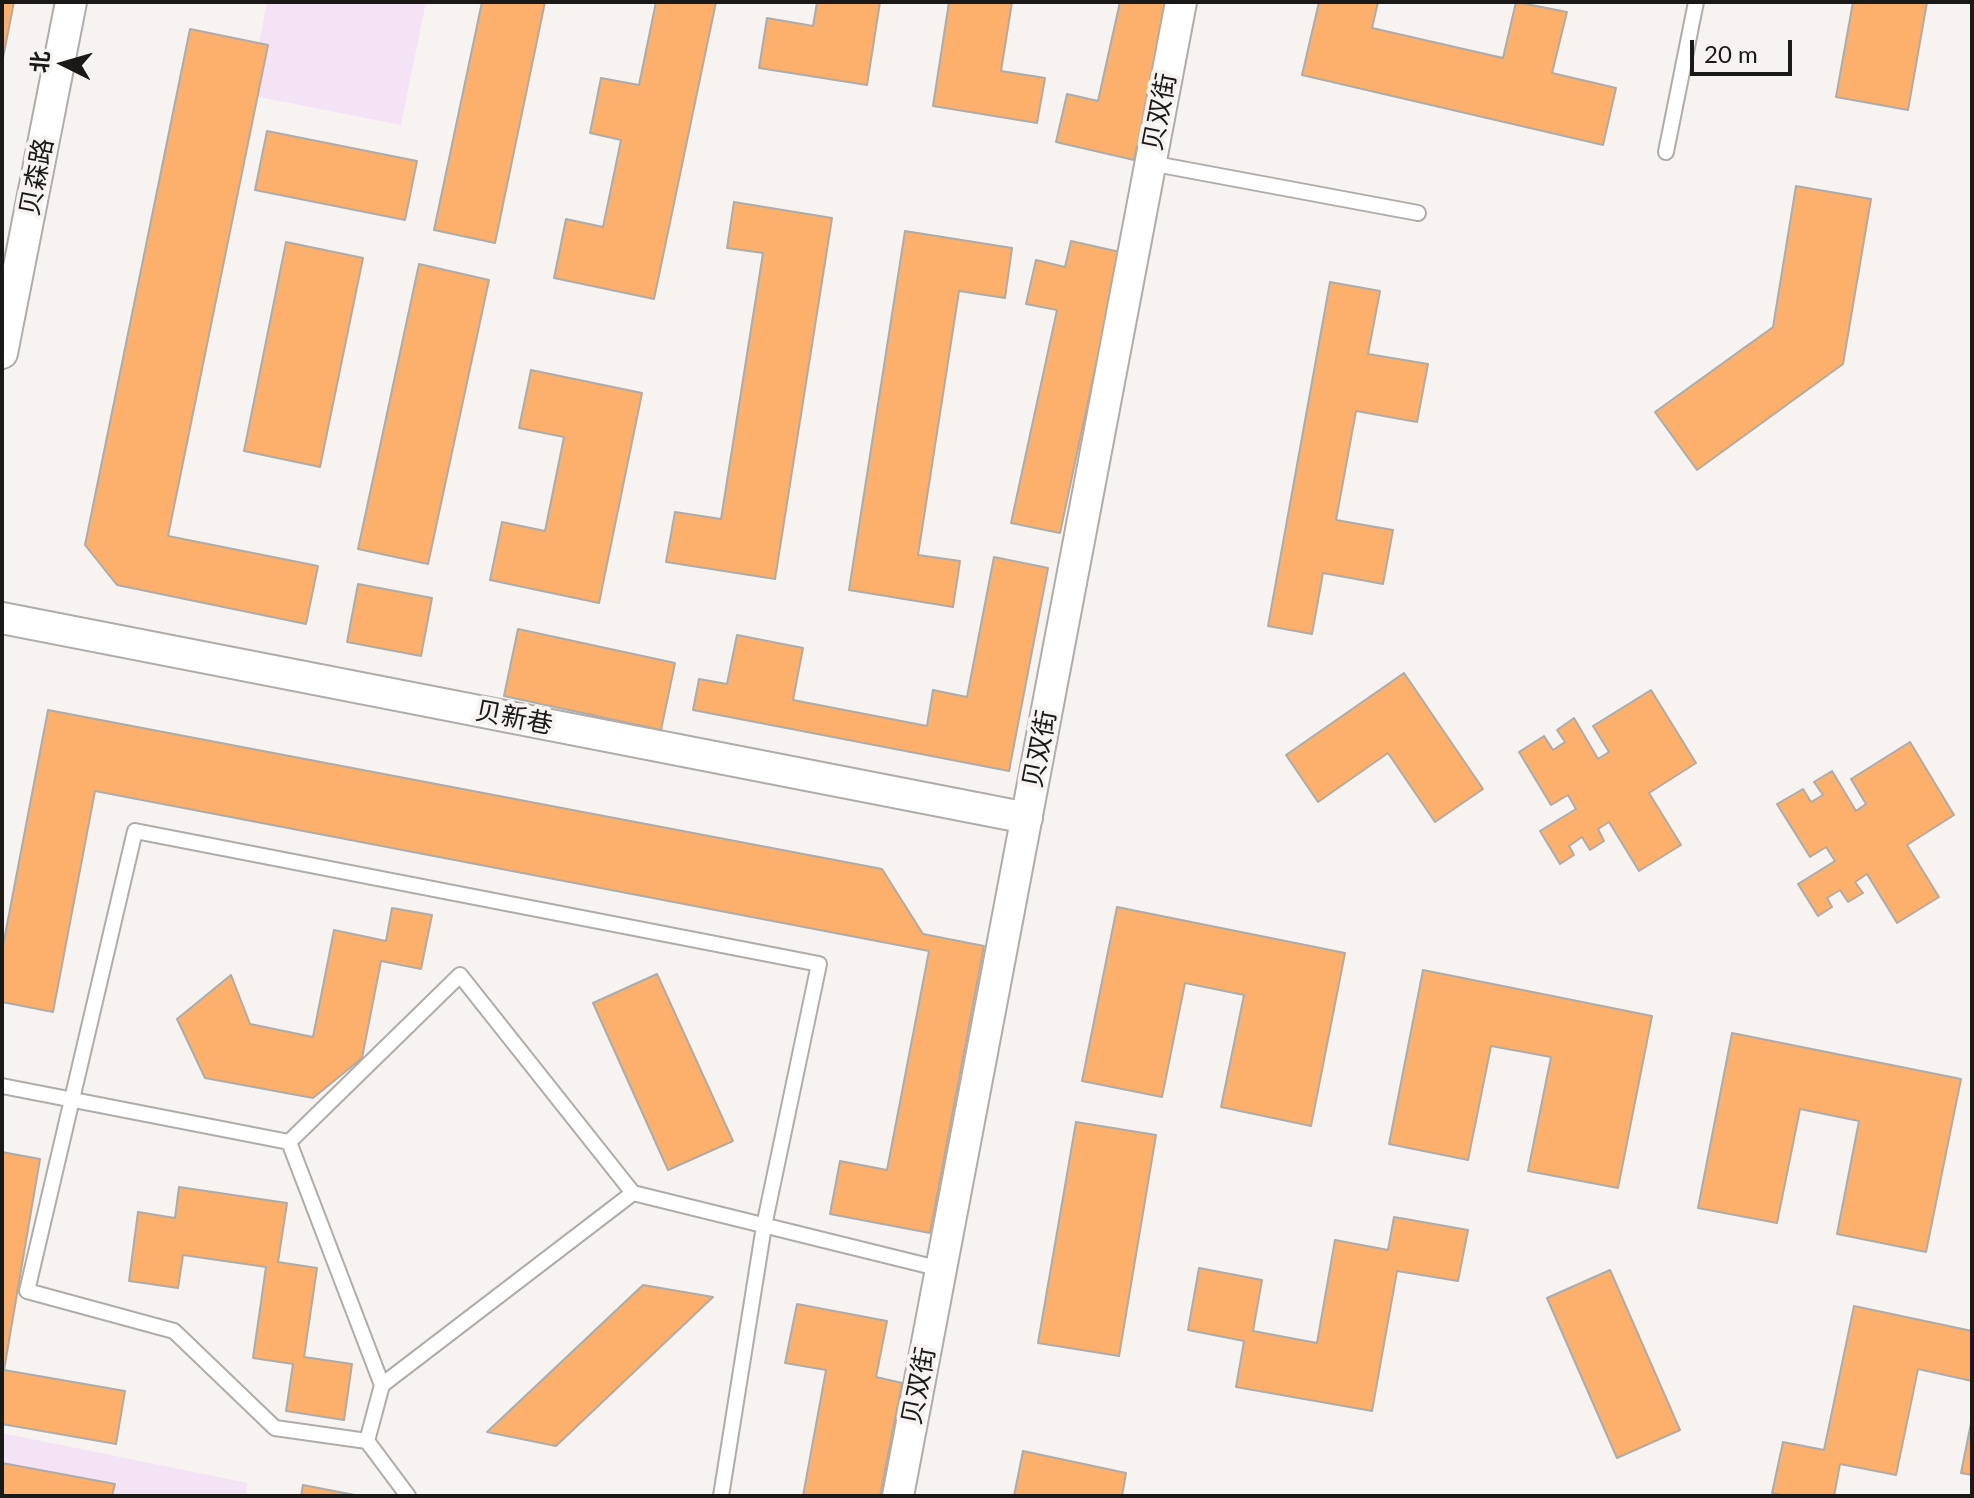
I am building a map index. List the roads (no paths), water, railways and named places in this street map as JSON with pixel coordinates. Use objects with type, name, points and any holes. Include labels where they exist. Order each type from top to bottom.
[{"type":"street","name":"贝森路","points":[[2,353],[71,2]]},
{"type":"street","name":"贝双街","points":[[898,1496],[1181,2]]},
{"type":"street","name":"贝新巷","points":[[2,618],[1027,818]]},
{"type":"lane","points":[[1666,152],[1696,2]]},
{"type":"lane","points":[[1150,163],[1418,213]]},
{"type":"lane","points":[[408,1496],[367,1441],[275,1428],[174,1331],[27,1291],[135,831],[819,964],[764,1226],[721,1496]]},
{"type":"lane","points":[[289,1142],[460,975],[633,1193],[941,1269]]},
{"type":"lane","points":[[2,1086],[289,1142]]},
{"type":"lane","points":[[289,1142],[382,1385],[367,1441]]},
{"type":"lane","points":[[382,1385],[633,1193]]}]
